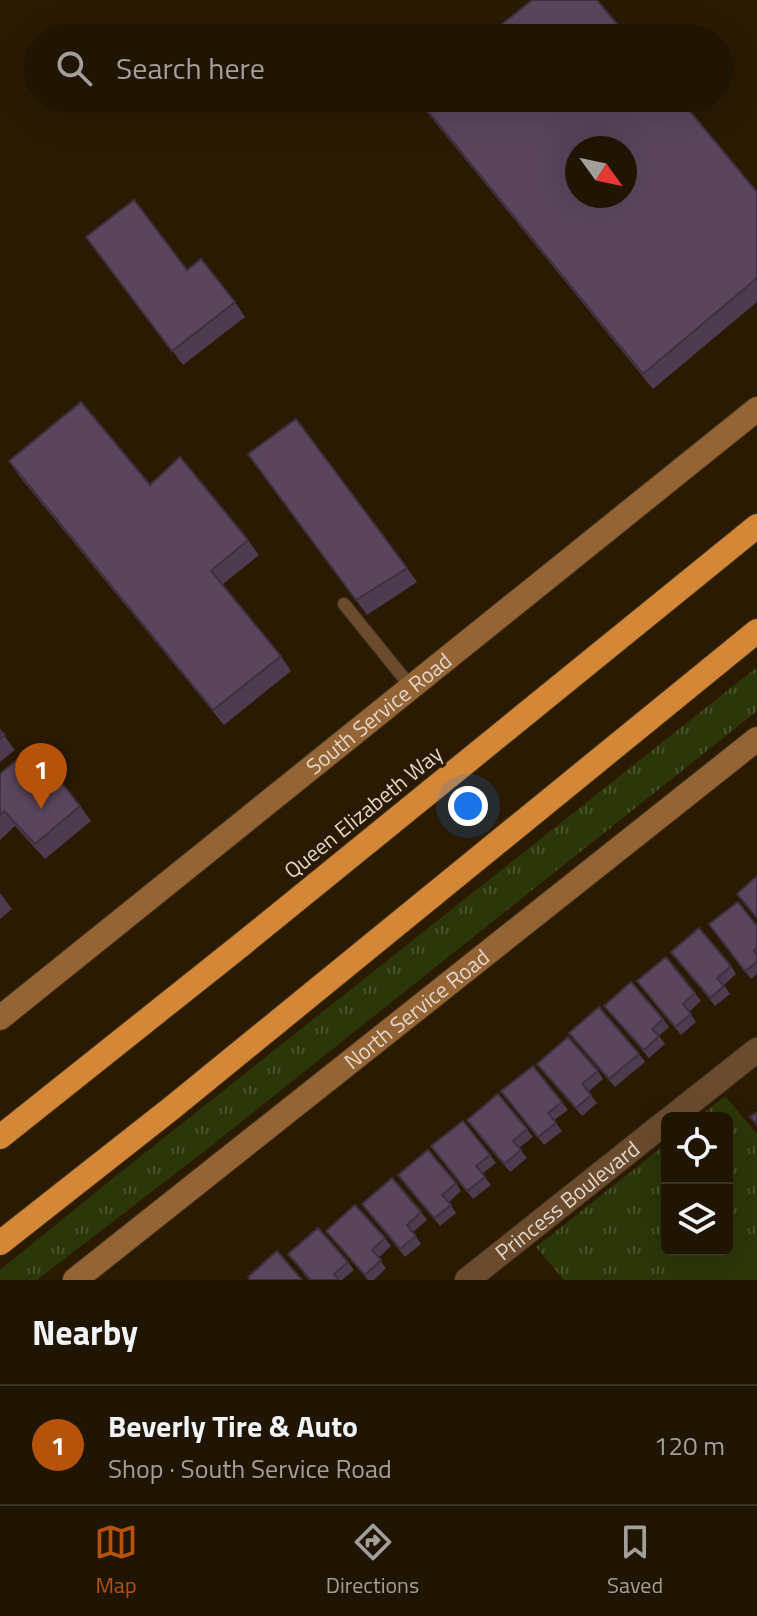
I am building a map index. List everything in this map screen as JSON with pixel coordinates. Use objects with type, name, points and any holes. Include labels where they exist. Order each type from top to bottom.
[{"type":"highway","name":"Queen Elizabeth Way","points":[[0,1137],[757,526]]},
{"type":"highway","points":[[0,1243],[173,1107],[757,631]]},
{"type":"street","name":"South Service Road","points":[[0,1018],[757,409]]},
{"type":"street","name":"North Service Road","points":[[75,1280],[757,739]]},
{"type":"street","name":"Princess Boulevard","points":[[679,1112],[757,1050]]},
{"type":"street","name":"Princess Boulevard","points":[[467,1280],[661,1126]]},
{"type":"lane","points":[[344,604],[411,687]]},
{"type":"green space","points":[[757,667],[757,711],[206,1150],[37,1280],[0,1280],[0,1270],[112,1179]]},
{"type":"green space","points":[[725,1096],[757,1134],[757,1280],[564,1280],[536,1247],[661,1148],[661,1256],[733,1256],[733,1112],[705,1112]]},
{"type":"green space","points":[[741,1226],[757,1245],[757,1280],[699,1280],[689,1268],[704,1256],[733,1256],[733,1232]]},
{"type":"building","points":[[532,0],[597,0],[617,24],[502,24]]},
{"type":"building","points":[[428,112],[691,112],[757,192],[757,278],[643,374]]},
{"type":"building","points":[[134,200],[187,270],[201,259],[235,302],[172,351],[86,237]]},
{"type":"building","points":[[81,402],[150,485],[180,457],[248,540],[211,571],[281,656],[213,710],[9,461]]},
{"type":"building","points":[[296,419],[407,568],[356,600],[248,454]]},
{"type":"building","points":[[33,746],[80,806],[35,844],[4,811],[0,816],[0,774]]},
{"type":"building","points":[[757,876],[757,918],[737,894]]},
{"type":"building","points":[[738,902],[757,926],[757,948],[754,951],[757,962],[745,971],[709,924]]},
{"type":"building","points":[[699,928],[731,966],[717,978],[724,986],[710,998],[671,952]]},
{"type":"building","points":[[666,957],[695,993],[683,1004],[691,1014],[675,1027],[637,981]]},
{"type":"building","points":[[631,982],[663,1019],[652,1029],[659,1036],[644,1050],[604,1006]]},
{"type":"building","points":[[599,1007],[639,1054],[609,1079],[569,1033]]},
{"type":"building","points":[[568,1037],[598,1071],[582,1084],[591,1095],[576,1108],[537,1064]]},
{"type":"building","points":[[533,1066],[562,1102],[548,1113],[556,1123],[538,1137],[501,1091]]},
{"type":"building","points":[[498,1094],[527,1129],[513,1141],[521,1150],[504,1164],[467,1120]]},
{"type":"building","points":[[757,1112],[757,1125],[750,1117]]},
{"type":"building","points":[[463,1121],[490,1155],[476,1166],[485,1177],[467,1191],[431,1146]]},
{"type":"building","points":[[428,1150],[456,1183],[442,1195],[451,1205],[434,1218],[398,1175]]},
{"type":"building","points":[[392,1178],[421,1212],[407,1225],[416,1236],[400,1249],[362,1204]]},
{"type":"building","points":[[355,1205],[385,1238],[372,1250],[381,1260],[365,1275],[326,1231]]},
{"type":"building","points":[[318,1228],[348,1262],[334,1274],[339,1280],[311,1280],[288,1254]]},
{"type":"building","points":[[277,1251],[302,1280],[250,1280],[248,1277]]},
{"type":"place","name":"Beverly Tire & Auto","points":[[41,809]]}]
